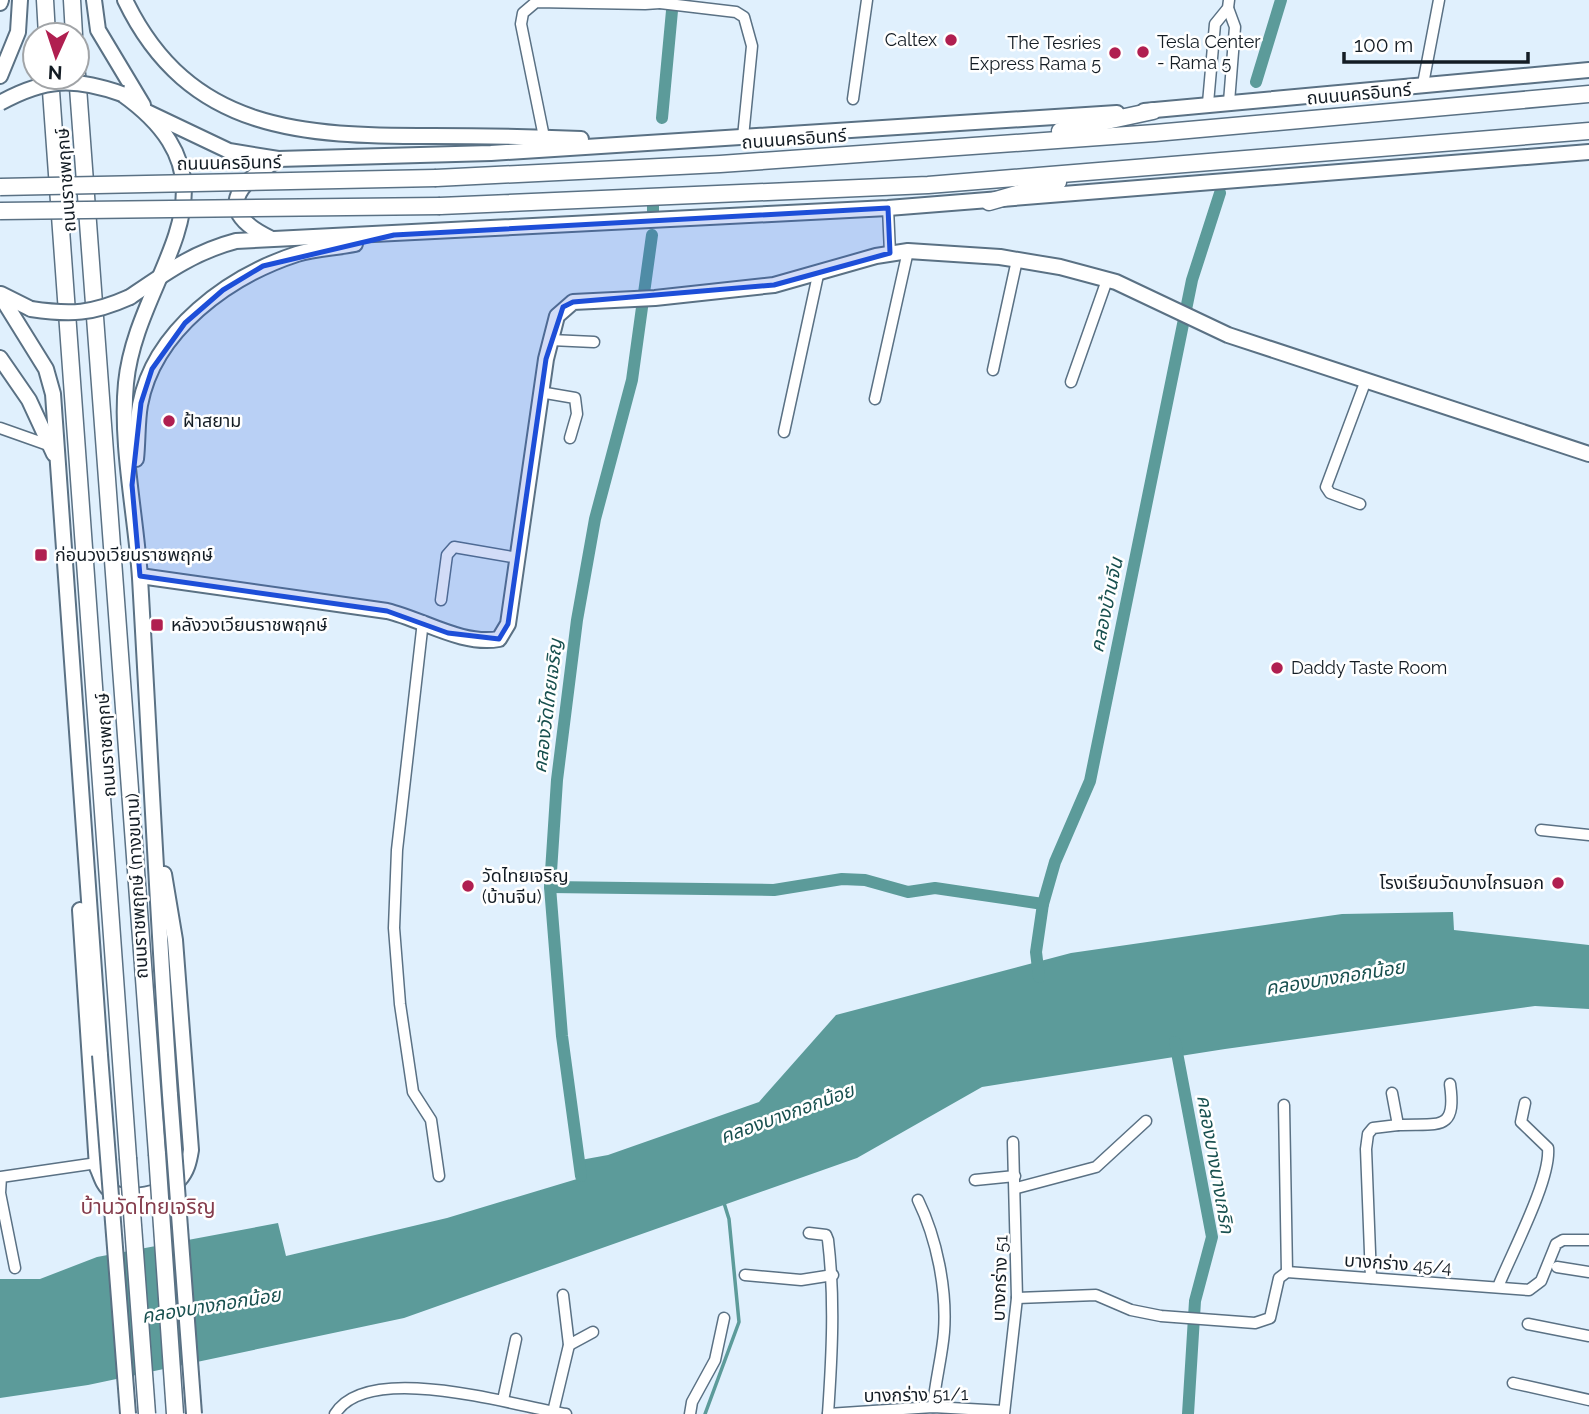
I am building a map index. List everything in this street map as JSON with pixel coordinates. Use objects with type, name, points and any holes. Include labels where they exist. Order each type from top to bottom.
[{"type":"main road","points":[[0,76],[18,32],[20,0]]},
{"type":"main road","points":[[45,0],[46,21]]},
{"type":"main road","points":[[72,0],[73,21]]},
{"type":"main road","points":[[94,0],[102,38],[147,112]]},
{"type":"main road","points":[[125,0],[151,43],[190,84],[241,114],[285,128],[349,136],[544,137],[645,142]]},
{"type":"main road","name":"ถนนนครอินทร์","points":[[147,112],[229,150],[278,159],[491,153],[1153,111],[1208,103],[1589,70]]},
{"type":"main road","points":[[0,103],[27,88],[63,81],[93,84],[122,94],[147,112]]},
{"type":"main road","name":"ถนนราชพฤกษ์","points":[[51,91],[147,1414]]},
{"type":"main road","name":"ถนนราชพฤกษ์","points":[[78,91],[175,1414]]},
{"type":"main road","name":"ถนนนครอินทร์","points":[[0,187],[436,178],[720,164],[1007,143],[1589,94]]},
{"type":"main road","points":[[1007,143],[1153,111]]},
{"type":"main road","name":"ถนนราชพฤกษ์ (ทางขนาน)","points":[[147,112],[167,136],[179,163],[185,193],[182,223],[136,337],[126,384],[126,431],[140,576],[170,1095],[194,1414]]},
{"type":"main road","points":[[0,212],[440,206],[915,186],[1589,131]]},
{"type":"main road","points":[[0,294],[31,309],[66,315],[102,309],[130,296],[182,261],[208,248],[236,242],[989,202],[1589,152]]},
{"type":"main road","points":[[274,240],[249,228],[236,211],[235,196],[243,183],[278,159]]},
{"type":"main road","points":[[989,202],[1094,172]]},
{"type":"main road","points":[[132,485],[141,403],[152,369],[185,323],[223,290],[263,266],[299,253],[394,235]]},
{"type":"main road","points":[[140,576],[273,597],[387,611],[423,621],[448,633],[499,639],[508,624],[540,392],[557,316],[573,302],[655,298],[774,285],[890,253],[908,251],[954,252],[1017,260],[1060,267],[1107,280],[1179,310],[1228,335],[1589,454]]},
{"type":"main road","points":[[0,294],[46,369],[53,394],[85,864],[128,1414]]},
{"type":"main road","points":[[0,358],[29,400],[60,468]]},
{"type":"main road","points":[[85,864],[80,908],[81,961],[97,1163],[104,1184],[112,1192],[122,1195],[165,1189],[177,1182],[187,1169],[191,1150],[175,940],[154,825]]},
{"type":"street","points":[[853,99],[867,0]]},
{"type":"street","points":[[1423,84],[1439,0]]},
{"type":"street","points":[[544,137],[521,24],[523,13],[536,2],[662,2],[736,12],[744,17],[752,47],[743,137]]},
{"type":"street","points":[[1229,4],[1235,27],[1229,102]]},
{"type":"street","points":[[1208,103],[1215,24],[1229,4]]},
{"type":"street","points":[[888,208],[890,253]]},
{"type":"street","points":[[875,399],[908,251]]},
{"type":"street","points":[[993,370],[1017,260]]},
{"type":"street","points":[[784,432],[818,275]]},
{"type":"street","points":[[1071,382],[1107,280]]},
{"type":"street","points":[[551,340],[594,342]]},
{"type":"street","points":[[1360,504],[1330,493],[1326,486],[1366,380]]},
{"type":"street","points":[[540,392],[575,398],[577,414],[570,438]]},
{"type":"street","points":[[0,428],[51,446]]},
{"type":"street","points":[[441,600],[447,555],[454,547],[518,558]]},
{"type":"street","points":[[423,621],[397,849],[394,928],[399,993],[413,1092],[431,1120],[439,1176]]},
{"type":"street","points":[[1541,830],[1589,835]]},
{"type":"street","points":[[1371,1279],[1368,1135],[1373,1128],[1444,1121],[1451,1116],[1454,1109],[1450,1084]]},
{"type":"street","points":[[1392,1093],[1398,1125]]},
{"type":"street","points":[[1503,1288],[1549,1156],[1548,1148],[1521,1122],[1525,1103]]},
{"type":"street","points":[[1017,1298],[1096,1295],[1131,1310],[1189,1321],[1255,1323],[1270,1318],[1279,1278],[1287,1272],[1284,1105]]},
{"type":"street","points":[[1017,1188],[1096,1167],[1146,1121]]},
{"type":"street","name":"บางกร่าง 51","points":[[1004,1413],[1017,1298],[1017,1188],[1013,1142]]},
{"type":"street","points":[[15,1268],[0,1193],[1,1177],[97,1163]]},
{"type":"street","points":[[975,1180],[1015,1176]]},
{"type":"street","points":[[918,1200],[929,1230],[943,1293],[944,1335],[933,1407]]},
{"type":"street","points":[[809,1233],[826,1235],[833,1275],[834,1328],[828,1414]]},
{"type":"street","name":"บางกร่าง 45/4","points":[[1287,1272],[1529,1290],[1541,1281],[1556,1244],[1563,1240],[1589,1240]]},
{"type":"street","points":[[1557,1267],[1589,1272]]},
{"type":"street","points":[[745,1275],[801,1280],[833,1275]]},
{"type":"street","points":[[553,1412],[569,1345],[563,1295]]},
{"type":"street","points":[[690,1414],[692,1402],[712,1369],[724,1318]]},
{"type":"street","points":[[1528,1324],[1589,1336]]},
{"type":"street","points":[[569,1345],[593,1332]]},
{"type":"street","points":[[503,1400],[516,1339]]},
{"type":"street","points":[[1513,1383],[1589,1399]]},
{"type":"street","points":[[335,1414],[348,1399],[370,1390],[447,1390],[566,1414]]},
{"type":"street","name":"บางกร่าง 51/1","points":[[828,1414],[933,1407],[1004,1413]]},
{"type":"highlighted area","points":[[888,208],[890,253],[774,285],[573,302],[563,307],[546,359],[508,624],[499,639],[448,633],[387,611],[140,576],[132,485],[141,403],[152,369],[185,323],[223,290],[263,266],[394,235]]},
{"type":"water","name":"คลองบางกอกน้อย","points":[[1453,912],[1454,930],[1589,945],[1589,1009],[1535,1006],[1225,1049],[982,1087],[857,1158],[404,1318],[88,1385],[0,1398],[0,1279],[40,1279],[97,1257],[278,1223],[286,1256],[447,1218],[577,1179],[575,1161],[608,1155],[759,1102],[836,1015],[1071,953],[1342,914]]},
{"type":"waterway","name":"คลองวัดไทยเจริญ","points":[[662,118],[673,0]]},
{"type":"waterway","name":"คลองบ้านจีน","points":[[1256,82],[1281,0]]},
{"type":"waterway","name":"คลองบ้านจีน","points":[[1039,977],[1036,952],[1043,904],[1055,862],[1090,781],[1192,280],[1220,193]]},
{"type":"waterway","name":"คลองวัดไทยเจริญ","points":[[653,206],[653,211]]},
{"type":"waterway","name":"คลองวัดไทยเจริญ","points":[[581,1176],[562,1036],[550,887],[557,780],[577,620],[595,519],[632,380],[652,235]]},
{"type":"waterway","points":[[550,887],[774,890],[842,879],[865,880],[908,892],[935,888],[1043,904]]},
{"type":"waterway","name":"คลองบางนางเกริก","points":[[1175,1042],[1212,1237],[1195,1301],[1188,1414]]},
{"type":"waterway","points":[[705,1414],[739,1322],[729,1219],[724,1203]]},
{"type":"place","name":"Caltex","points":[[951,40]]},
{"type":"place","name":"Tesla Center - Rama 5","points":[[1143,52]]},
{"type":"place","name":"The Tesries Express Rama 5","points":[[1115,53]]},
{"type":"place","name":"ฝ้าสยาม","points":[[169,421]]},
{"type":"place","name":"ก่อนวงเวียนราชพฤกษ์","points":[[41,555]]},
{"type":"place","name":"หลังวงเวียนราชพฤกษ์","points":[[157,625]]},
{"type":"place","name":"Daddy Taste Room","points":[[1277,668]]},
{"type":"place","name":"โรงเรียนวัดบางไกรนอก","points":[[1558,883]]},
{"type":"place","name":"วัดไทยเจริญ (บ้านจีน)","points":[[468,886]]},
{"type":"district","name":"บ้านวัดไทยเจริญ","points":[[148,1207]]}]
